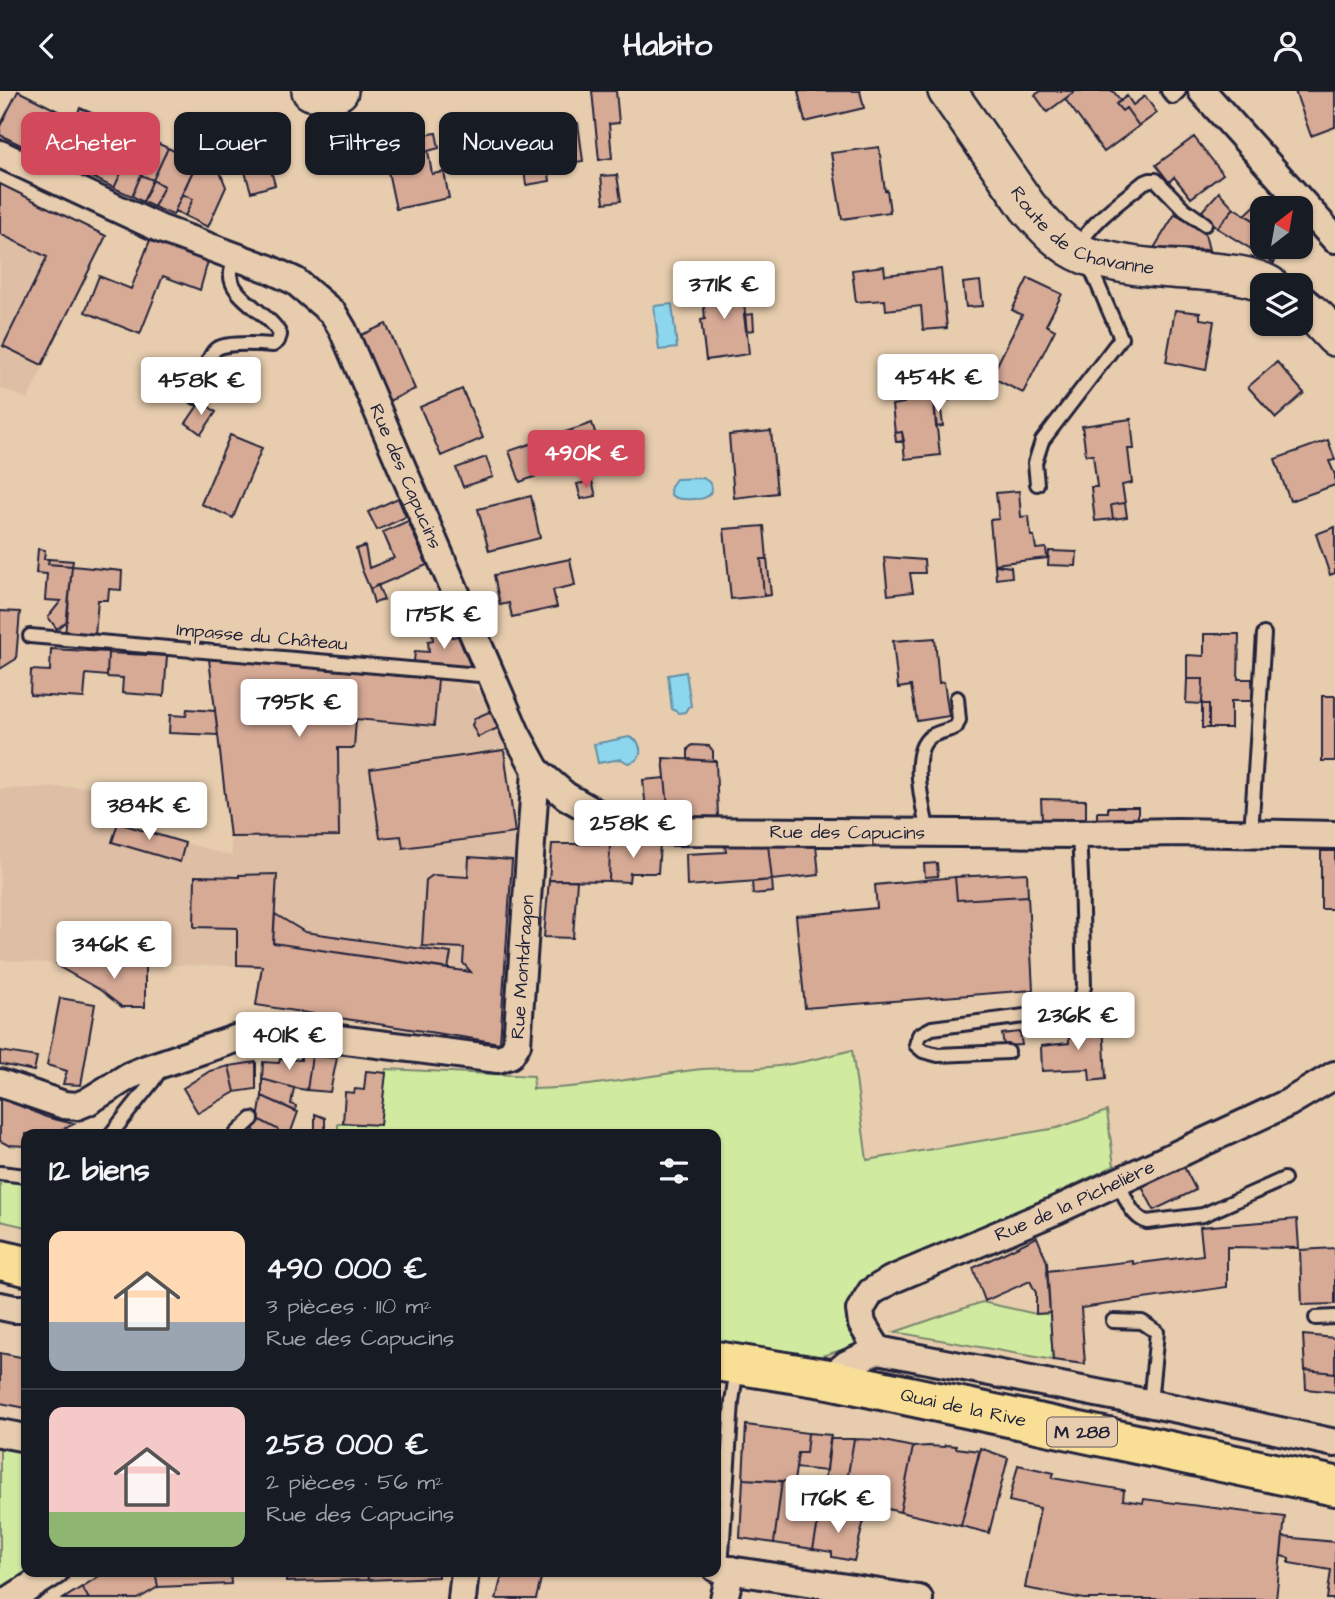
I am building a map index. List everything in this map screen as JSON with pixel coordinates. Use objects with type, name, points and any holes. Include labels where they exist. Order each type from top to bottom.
[{"type":"main road","points":[[311,91],[339,91]]},
{"type":"main road","name":"Route de Chavanne","points":[[947,91],[1028,207],[1059,239],[1081,253],[1133,267],[1225,273],[1250,279]]},
{"type":"main road","points":[[1313,315],[1335,337]]},
{"type":"main road","points":[[0,1260],[21,1265]]},
{"type":"main road","name":"Quai de la Rive","points":[[726,1363],[829,1379],[1335,1486]]},
{"type":"street","points":[[1202,91],[1335,239]]},
{"type":"street","name":"Rue des Capucins","points":[[0,154],[160,229],[295,281],[333,313],[516,733],[536,769],[566,796],[610,821],[669,831],[1335,835]]},
{"type":"street","name":"Rue Montdragon","points":[[158,1066],[234,1039],[290,1033],[498,1059],[510,1055],[517,1044],[536,769]]},
{"type":"street","points":[[0,1083],[64,1105],[77,1106],[129,1076],[158,1066]]},
{"type":"street","name":"Rue de la Pichelière","points":[[878,1350],[862,1324],[860,1310],[871,1292],[891,1280],[1057,1210],[1288,1103],[1335,1075]]},
{"type":"street","points":[[0,1306],[21,1309]]},
{"type":"street","points":[[829,1379],[847,1364],[878,1350],[1150,1403],[1335,1443]]},
{"type":"street","points":[[0,1433],[21,1438]]},
{"type":"street","points":[[724,1599],[723,1569],[919,1599]]},
{"type":"street","points":[[11,1599],[46,1577]]},
{"type":"street","points":[[462,1599],[464,1577]]},
{"type":"lane","points":[[1168,91],[1173,97],[1179,91]]},
{"type":"lane","points":[[1037,484],[1035,463],[1042,441],[1121,338],[1081,253],[1086,233],[1143,183],[1150,180],[1156,180],[1184,209],[1205,224]]},
{"type":"lane","points":[[196,397],[210,357],[217,349],[228,346],[273,345],[280,335],[278,329],[237,291],[232,283],[231,274],[236,257]]},
{"type":"lane","points":[[1251,834],[1264,634]]},
{"type":"lane","name":"Impasse du Château","points":[[30,636],[491,676]]},
{"type":"lane","points":[[928,833],[918,763],[922,747],[930,736],[956,727],[959,720],[957,698]]},
{"type":"lane","points":[[1008,1052],[939,1055],[923,1051],[916,1045],[919,1035],[932,1028],[1063,1011],[1073,1009],[1081,1001],[1084,987],[1079,834]]},
{"type":"lane","points":[[115,1129],[153,1081],[159,1070],[158,1066]]},
{"type":"lane","points":[[241,1129],[252,1119]]},
{"type":"lane","points":[[0,1173],[21,1175]]},
{"type":"lane","points":[[1118,1181],[1134,1214],[1147,1222],[1203,1215],[1284,1179]]},
{"type":"lane","points":[[1315,1318],[1335,1317]]},
{"type":"lane","points":[[1113,1321],[1142,1322],[1157,1332],[1150,1403]]},
{"type":"lane","points":[[723,1569],[722,1455],[726,1363]]},
{"type":"shaded area","points":[[0,184],[106,236],[28,399],[0,388]]},
{"type":"shaded area","points":[[209,659],[466,681],[485,698],[504,741],[515,833],[500,1043],[256,1005],[262,966],[57,964],[0,960],[0,789],[101,786],[98,818],[232,856]]},
{"type":"green space","points":[[852,1050],[867,1160],[1057,1128],[1107,1111],[1114,1166],[862,1286],[847,1315],[860,1342],[858,1345],[815,1358],[721,1344],[721,1129],[338,1129],[338,1124],[380,1124],[386,1069],[534,1076],[533,1089],[593,1084],[701,1069],[758,1068],[817,1059]]},
{"type":"green space","points":[[0,1173],[21,1175],[21,1226],[0,1221]]},
{"type":"green space","points":[[982,1302],[1036,1314],[1050,1313],[1053,1360],[895,1332]]},
{"type":"green space","points":[[0,1433],[21,1437],[21,1577],[45,1577],[0,1599]]},
{"type":"water","points":[[672,304],[677,348],[659,350],[654,306]]},
{"type":"water","points":[[703,478],[712,488],[705,498],[683,499],[671,494],[676,479]]},
{"type":"water","points":[[686,672],[691,706],[685,712],[679,713],[672,709],[668,675]]},
{"type":"water","points":[[629,737],[637,741],[640,748],[640,755],[636,760],[628,763],[621,759],[598,763],[594,744]]},
{"type":"building","points":[[18,91],[60,112],[21,112],[21,145],[0,135],[0,126]]},
{"type":"building","points":[[592,91],[616,91],[619,123],[609,124],[612,158],[599,160]]},
{"type":"building","points":[[798,91],[860,91],[864,108],[805,122]]},
{"type":"building","points":[[1041,91],[1074,92],[1047,112],[1035,95]]},
{"type":"building","points":[[1075,91],[1113,91],[1121,101],[1116,104],[1122,111],[1126,108],[1139,126],[1104,152],[1065,99]]},
{"type":"building","points":[[1295,91],[1335,91],[1335,127],[1311,136]]},
{"type":"building","points":[[1127,96],[1133,105],[1145,96],[1157,113],[1139,126],[1126,108],[1122,111],[1116,104]]},
{"type":"building","points":[[577,123],[578,123],[583,161],[577,162]]},
{"type":"building","points":[[436,133],[439,148],[428,151],[432,174],[445,175],[449,198],[396,209],[389,175],[425,175],[425,135]]},
{"type":"building","points":[[1194,137],[1223,174],[1191,198],[1174,177],[1169,182],[1156,165]]},
{"type":"building","points":[[160,144],[168,148],[160,165]]},
{"type":"building","points":[[879,147],[890,212],[842,219],[831,153]]},
{"type":"building","points":[[168,148],[174,151],[174,175],[191,175],[173,215],[154,207],[164,186],[153,180],[155,175],[160,175],[160,165]]},
{"type":"building","points":[[98,175],[120,175],[114,188],[96,179]]},
{"type":"building","points":[[120,175],[141,175],[132,196],[114,188]]},
{"type":"building","points":[[141,175],[155,175],[153,180]]},
{"type":"building","points":[[141,175],[153,180],[143,202],[132,196]]},
{"type":"building","points":[[191,175],[221,175],[226,187],[208,227],[185,216],[193,199],[182,194]]},
{"type":"building","points":[[246,175],[272,175],[275,185],[251,192]]},
{"type":"building","points":[[525,175],[549,175],[550,181],[526,185]]},
{"type":"building","points":[[617,175],[621,201],[604,203],[601,176]]},
{"type":"building","points":[[153,180],[164,186],[154,207],[143,202]]},
{"type":"building","points":[[0,184],[106,236],[42,365],[3,346],[47,257],[0,234]]},
{"type":"building","points":[[1219,192],[1234,208],[1217,228],[1202,211]]},
{"type":"building","points":[[182,194],[193,199],[185,216],[175,211]]},
{"type":"building","points":[[1234,208],[1250,218],[1250,248],[1217,228]]},
{"type":"building","points":[[1175,214],[1205,234],[1209,250],[1154,248]]},
{"type":"building","points":[[150,240],[208,261],[200,290],[163,276],[140,334],[85,312],[99,276],[131,289]]},
{"type":"building","points":[[884,266],[885,275],[941,269],[947,328],[923,330],[921,306],[886,310],[885,300],[856,302],[852,270]]},
{"type":"building","points":[[1028,278],[1062,294],[1046,325],[1055,330],[1023,393],[991,377],[1022,315],[1012,310]]},
{"type":"building","points":[[980,281],[983,306],[966,307],[963,283]]},
{"type":"building","points":[[742,282],[749,354],[706,360],[701,320],[705,319],[702,286]]},
{"type":"building","points":[[1175,310],[1200,313],[1200,319],[1214,321],[1206,370],[1166,362]]},
{"type":"building","points":[[753,314],[754,330],[746,331],[744,315]]},
{"type":"building","points":[[386,324],[415,389],[389,401],[361,335]]},
{"type":"building","points":[[1277,362],[1304,393],[1276,418],[1248,387]]},
{"type":"building","points":[[231,368],[238,375],[227,389],[219,382]]},
{"type":"building","points":[[948,383],[950,400],[934,402],[940,455],[905,459],[902,432],[895,433],[892,405],[904,403],[903,388]]},
{"type":"building","points":[[462,389],[483,438],[441,456],[420,407]]},
{"type":"building","points":[[201,401],[216,412],[201,434],[186,423]]},
{"type":"building","points":[[940,401],[943,426],[936,427],[934,402]]},
{"type":"building","points":[[1131,419],[1134,449],[1128,449],[1132,483],[1122,485],[1125,503],[1111,505],[1113,519],[1095,521],[1091,487],[1097,487],[1093,455],[1086,455],[1082,426]]},
{"type":"building","points":[[592,423],[602,453],[520,482],[509,451]]},
{"type":"building","points":[[771,431],[777,493],[734,498],[729,435]]},
{"type":"building","points":[[902,432],[904,441],[896,442],[895,433]]},
{"type":"building","points":[[230,435],[262,448],[233,518],[201,504]]},
{"type":"building","points":[[1328,440],[1335,460],[1329,461],[1335,475],[1335,485],[1290,501],[1275,459]]},
{"type":"building","points":[[486,457],[493,477],[463,487],[456,468]]},
{"type":"building","points":[[592,481],[596,496],[581,499],[577,484]]},
{"type":"building","points":[[1019,491],[1021,517],[1029,516],[1031,536],[1034,536],[1036,549],[1046,548],[1047,558],[994,564],[990,520],[999,519],[996,493]]},
{"type":"building","points":[[531,496],[540,538],[489,551],[478,509]]},
{"type":"building","points":[[398,498],[406,517],[377,530],[368,512]]},
{"type":"building","points":[[1125,503],[1127,517],[1113,519],[1111,505]]},
{"type":"building","points":[[408,521],[427,565],[370,589],[356,549],[365,546],[369,568],[394,558],[383,532]]},
{"type":"building","points":[[764,526],[767,559],[761,559],[764,596],[731,599],[724,529]]},
{"type":"building","points":[[1335,527],[1335,573],[1330,575],[1316,534]]},
{"type":"building","points":[[38,549],[45,550],[44,559],[49,559],[48,564],[72,566],[67,621],[57,629],[48,617],[61,601],[45,600],[47,574],[36,573]]},
{"type":"building","points":[[1049,551],[1077,552],[1076,566],[1048,565]]},
{"type":"building","points":[[884,557],[924,560],[925,573],[910,573],[913,592],[888,595]]},
{"type":"building","points":[[49,559],[73,561],[72,566],[48,564]]},
{"type":"building","points":[[570,559],[575,585],[553,590],[557,607],[512,617],[509,603],[500,605],[494,575]]},
{"type":"building","points":[[761,559],[767,559],[771,595],[764,596]]},
{"type":"building","points":[[995,565],[1011,567],[1012,577],[996,579]]},
{"type":"building","points":[[72,566],[122,571],[121,590],[109,589],[108,600],[98,600],[95,636],[65,635]]},
{"type":"building","points":[[378,585],[384,600],[374,603],[370,589]]},
{"type":"building","points":[[0,611],[20,612],[16,659],[0,669]]},
{"type":"building","points":[[451,628],[452,637],[458,636],[471,667],[414,662],[415,651],[429,652],[428,641],[433,640],[432,631]]},
{"type":"building","points":[[1204,634],[1239,634],[1238,679],[1252,679],[1253,701],[1231,701],[1231,728],[1209,728],[1209,704],[1202,704],[1203,679],[1187,679],[1187,655],[1204,656]]},
{"type":"building","points":[[935,638],[939,683],[944,682],[949,716],[917,721],[911,686],[898,688],[893,641]]},
{"type":"building","points":[[51,649],[108,652],[107,676],[86,674],[84,698],[30,695],[31,670],[50,671]]},
{"type":"building","points":[[108,653],[167,656],[164,696],[122,693],[123,678],[107,677]]},
{"type":"building","points":[[209,659],[438,679],[434,726],[356,719],[354,748],[338,748],[339,836],[230,837]]},
{"type":"building","points":[[1187,679],[1203,679],[1202,704],[1186,703]]},
{"type":"building","points":[[1322,696],[1335,696],[1335,761],[1322,761]]},
{"type":"building","points":[[1202,704],[1209,704],[1209,728],[1202,728]]},
{"type":"building","points":[[187,709],[215,711],[218,735],[169,733],[170,715],[186,716]]},
{"type":"building","points":[[491,711],[498,728],[478,737],[472,725],[475,718]]},
{"type":"building","points":[[692,745],[709,746],[713,751],[713,761],[688,759],[688,749]]},
{"type":"building","points":[[504,750],[515,833],[403,848],[401,836],[380,838],[370,769]]},
{"type":"building","points":[[663,758],[716,761],[718,817],[669,816]]},
{"type":"building","points":[[665,778],[669,816],[646,810],[643,780]]},
{"type":"building","points":[[1041,799],[1086,800],[1086,819],[1042,819]]},
{"type":"building","points":[[1108,807],[1138,807],[1138,820],[1097,819],[1097,812],[1108,812]]},
{"type":"building","points":[[118,823],[185,843],[180,862],[112,842]]},
{"type":"building","points":[[552,844],[610,844],[609,881],[549,880]]},
{"type":"building","points":[[610,844],[660,844],[658,873],[630,873],[629,882],[609,881]]},
{"type":"building","points":[[725,845],[768,845],[772,880],[687,886],[686,854],[726,852]]},
{"type":"building","points":[[768,845],[816,845],[819,875],[772,880]]},
{"type":"building","points":[[1321,851],[1335,851],[1335,909],[1321,909]]},
{"type":"building","points":[[469,857],[512,860],[500,1043],[256,1005],[262,966],[237,965],[237,928],[194,927],[195,876],[277,874],[273,943],[471,972],[463,963],[464,948],[422,946],[426,880],[433,875],[468,877]]},
{"type":"building","points":[[937,863],[938,876],[925,877],[924,864]]},
{"type":"building","points":[[1027,873],[1028,896],[957,900],[955,877]]},
{"type":"building","points":[[955,877],[957,900],[1028,896],[1033,990],[805,1008],[796,916],[877,908],[875,885]]},
{"type":"building","points":[[549,880],[577,880],[573,938],[544,937]]},
{"type":"building","points":[[772,880],[773,892],[753,894],[752,882]]},
{"type":"building","points":[[275,914],[305,932],[451,953],[448,969],[273,943]]},
{"type":"building","points":[[57,964],[145,964],[145,1007],[122,1007]]},
{"type":"building","points":[[60,998],[95,1004],[81,1085],[63,1084],[67,1071],[47,1065]]},
{"type":"building","points":[[1103,1023],[1106,1079],[1090,1081],[1089,1069],[1042,1071],[1041,1046],[1069,1043],[1068,1028]]},
{"type":"building","points":[[1020,1032],[1022,1045],[1004,1046],[1002,1034]]},
{"type":"building","points":[[0,1051],[37,1057],[34,1071],[0,1064]]},
{"type":"building","points":[[301,1055],[312,1056],[307,1090],[262,1079],[263,1062],[279,1063],[280,1059],[301,1060]]},
{"type":"building","points":[[312,1056],[337,1058],[330,1092],[307,1090]]},
{"type":"building","points":[[256,1062],[256,1089],[235,1092],[229,1066]]},
{"type":"building","points":[[229,1066],[235,1092],[198,1113],[183,1088],[210,1071]]},
{"type":"building","points":[[366,1071],[386,1073],[380,1125],[343,1123],[345,1092],[364,1090]]},
{"type":"building","points":[[262,1079],[294,1088],[291,1104],[296,1106],[295,1111],[262,1096]]},
{"type":"building","points":[[262,1096],[298,1112],[292,1129],[277,1129],[258,1119]]},
{"type":"building","points":[[0,1097],[46,1117],[74,1124],[63,1129],[21,1129],[21,1146],[8,1145],[0,1141]]},
{"type":"building","points":[[315,1114],[325,1118],[325,1129],[315,1129]]},
{"type":"building","points":[[258,1119],[277,1129],[254,1129],[252,1126]]},
{"type":"building","points":[[1183,1165],[1196,1190],[1154,1210],[1141,1185]]},
{"type":"building","points":[[1297,1219],[1299,1248],[1227,1247],[1227,1287],[1081,1308],[1085,1364],[1053,1360],[1047,1271],[1203,1255],[1200,1227]]},
{"type":"building","points":[[1037,1237],[1047,1262],[1050,1313],[1036,1314],[1036,1293],[1030,1281],[985,1301],[973,1268]]},
{"type":"building","points":[[1335,1248],[1335,1304],[1302,1305],[1300,1250]]},
{"type":"building","points":[[1303,1335],[1335,1338],[1335,1373],[1305,1370]]},
{"type":"building","points":[[0,1353],[21,1357],[21,1407],[0,1403]]},
{"type":"building","points":[[1305,1370],[1335,1373],[1335,1392],[1306,1389]]},
{"type":"building","points":[[746,1425],[808,1433],[806,1453],[798,1453],[794,1482],[743,1479]]},
{"type":"building","points":[[808,1433],[831,1435],[827,1471],[796,1468],[798,1453],[806,1453]]},
{"type":"building","points":[[830,1439],[854,1439],[841,1516],[820,1511]]},
{"type":"building","points":[[854,1439],[879,1440],[913,1447],[900,1512],[876,1506],[872,1511],[867,1511],[864,1520],[841,1515]]},
{"type":"building","points":[[945,1445],[980,1451],[961,1526],[900,1512],[913,1447]]},
{"type":"building","points":[[980,1448],[1008,1458],[989,1533],[961,1526]]},
{"type":"building","points":[[1018,1465],[1054,1473],[1052,1478],[1124,1490],[1123,1500],[1143,1503],[1144,1499],[1285,1517],[1276,1599],[1084,1599],[1025,1588],[1040,1508],[1009,1501]]},
{"type":"building","points":[[743,1479],[782,1481],[774,1543],[740,1538]]},
{"type":"building","points":[[782,1481],[825,1486],[813,1549],[774,1543]]},
{"type":"building","points":[[820,1511],[864,1520],[854,1561],[832,1557],[832,1552],[813,1549]]},
{"type":"building","points":[[1283,1537],[1335,1542],[1335,1599],[1327,1599],[1331,1570],[1289,1563],[1289,1558],[1281,1556]]},
{"type":"building","points":[[98,1577],[156,1577],[158,1587],[138,1599],[89,1599],[82,1587]]},
{"type":"building","points":[[156,1577],[230,1577],[231,1584],[158,1587]]},
{"type":"building","points":[[286,1577],[368,1577],[368,1580],[286,1582]]},
{"type":"building","points":[[368,1577],[438,1577],[368,1580]]},
{"type":"building","points":[[502,1577],[542,1577],[536,1599],[496,1599]]},
{"type":"building","points":[[82,1587],[89,1599],[63,1599]]}]
